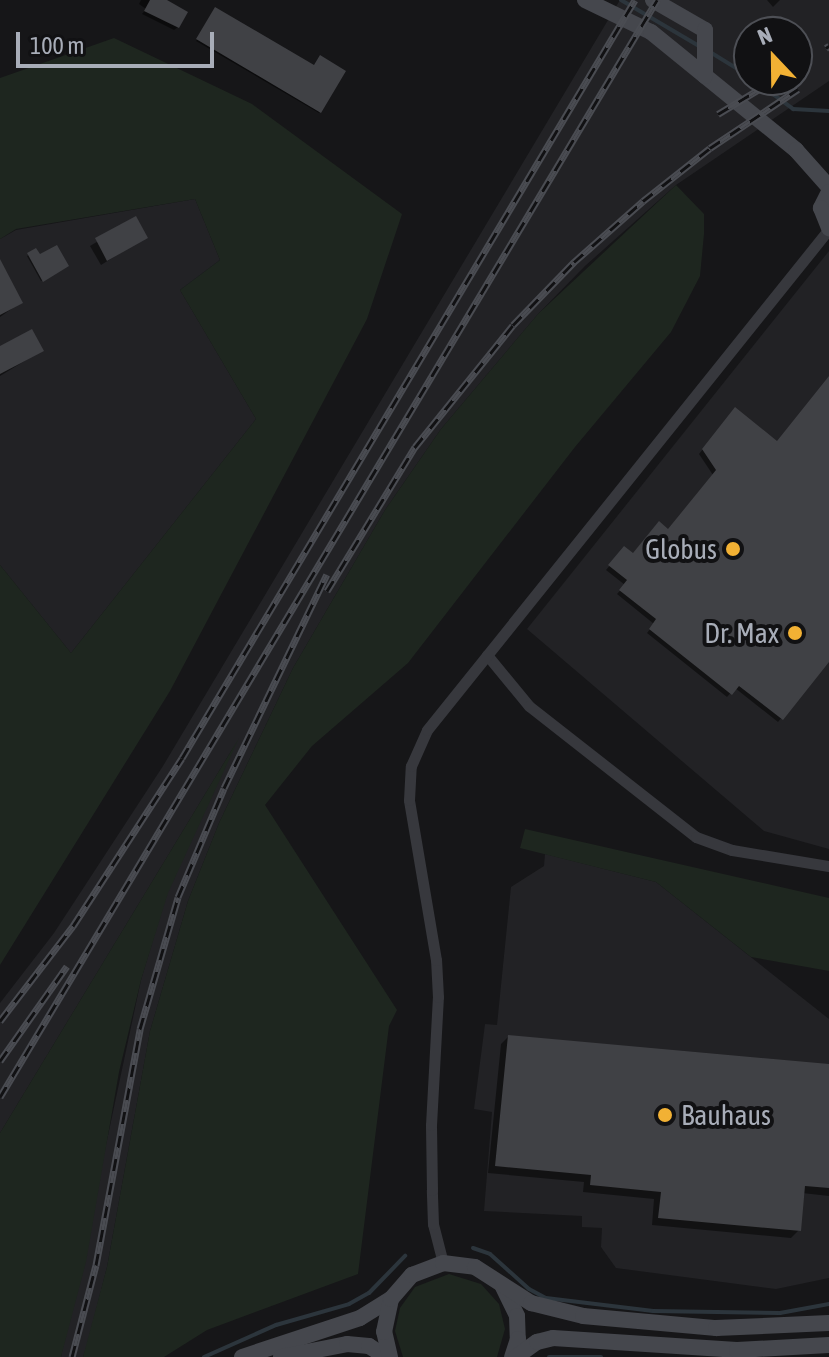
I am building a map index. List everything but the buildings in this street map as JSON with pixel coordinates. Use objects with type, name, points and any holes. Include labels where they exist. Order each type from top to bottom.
[{"type":"main road","points":[[585,0],[651,32],[796,150],[829,190],[821,208],[829,228]]},
{"type":"main road","points":[[653,0],[700,24],[707,48],[705,76]]},
{"type":"main road","points":[[242,1357],[348,1322],[391,1299],[412,1275],[443,1263],[475,1267],[501,1285],[544,1307],[612,1320],[746,1328],[829,1323]]},
{"type":"main road","points":[[501,1285],[517,1316],[518,1339],[514,1357]]},
{"type":"main road","points":[[388,1357],[384,1332],[391,1299]]},
{"type":"main road","points":[[514,1357],[537,1342],[553,1338],[726,1350],[829,1345]]},
{"type":"main road","points":[[281,1357],[347,1344],[369,1346],[388,1357]]},
{"type":"street","points":[[443,1263],[433,1224],[432,1190],[431,1125],[439,1017],[436,960],[420,873],[410,788],[411,766],[427,730],[829,228]]},
{"type":"street","points":[[487,655],[529,706],[696,837],[732,850],[829,866]]},
{"type":"shaded area","points":[[620,0],[829,0],[829,81],[813,92],[813,16],[733,16],[733,96],[807,96],[676,185],[585,266],[538,314],[441,429],[385,510],[293,668],[219,823],[188,901],[150,1031],[107,1267],[83,1357],[61,1357],[141,980],[167,893],[233,748],[0,1133],[0,1003],[54,933],[163,766]]},
{"type":"shaded area","points":[[114,38],[252,104],[402,214],[367,319],[170,691],[0,965],[0,565],[71,653],[256,419],[180,290],[220,260],[195,199],[16,229],[0,239],[0,78]]},
{"type":"shaded area","points":[[676,185],[704,214],[704,234],[700,276],[671,332],[575,447],[408,663],[312,746],[265,805],[397,1010],[389,1026],[358,1274],[207,1330],[164,1357],[83,1357],[107,1267],[150,1031],[188,901],[219,823],[293,668],[385,510],[441,429],[538,314]]},
{"type":"shaded area","points":[[195,199],[220,260],[180,290],[256,419],[71,653],[0,565],[0,239],[16,230]]},
{"type":"shaded area","points":[[829,251],[829,849],[764,831],[527,629]]},
{"type":"shaded area","points":[[239,738],[168,893],[141,980],[119,1072],[86,1262],[61,1357],[0,1357],[0,1133]]},
{"type":"shaded area","points":[[525,829],[829,898],[829,971],[751,957],[656,882],[520,848]]},
{"type":"shaded area","points":[[545,854],[656,882],[829,1019],[829,1278],[776,1289],[616,1268],[601,1247],[602,1228],[582,1227],[582,1216],[484,1211],[492,1112],[474,1109],[485,1024],[497,1025],[511,887],[544,866]]},
{"type":"shaded area","points":[[449,1274],[481,1284],[499,1304],[505,1329],[497,1357],[403,1357],[395,1331],[400,1308],[415,1287]]},
{"type":"waterway","points":[[621,0],[699,46]]},
{"type":"waterway","points":[[710,52],[733,66]]},
{"type":"waterway","points":[[776,96],[793,109],[829,111]]},
{"type":"waterway","points":[[473,1248],[490,1254],[529,1289],[546,1298],[653,1311],[780,1313],[829,1304]]},
{"type":"waterway","points":[[204,1357],[276,1325],[349,1304],[369,1293],[405,1256]]},
{"type":"waterway","points":[[549,1357],[601,1357]]},
{"type":"railway","points":[[0,1021],[73,926],[182,758],[635,0]]},
{"type":"railway","points":[[0,1097],[657,0]]},
{"type":"railway","points":[[718,114],[748,96]]},
{"type":"railway","points":[[327,591],[415,447],[513,325],[574,262],[643,201],[710,148],[788,96]]},
{"type":"railway","points":[[72,1357],[96,1265],[140,1029],[178,897],[224,788],[327,574]]},
{"type":"railway","points":[[0,1061],[67,966]]},
{"type":"place","name":"Globus","points":[[733,549]]},
{"type":"place","name":"Dr. Max","points":[[795,633]]},
{"type":"place","name":"Bauhaus","points":[[665,1115]]}]
